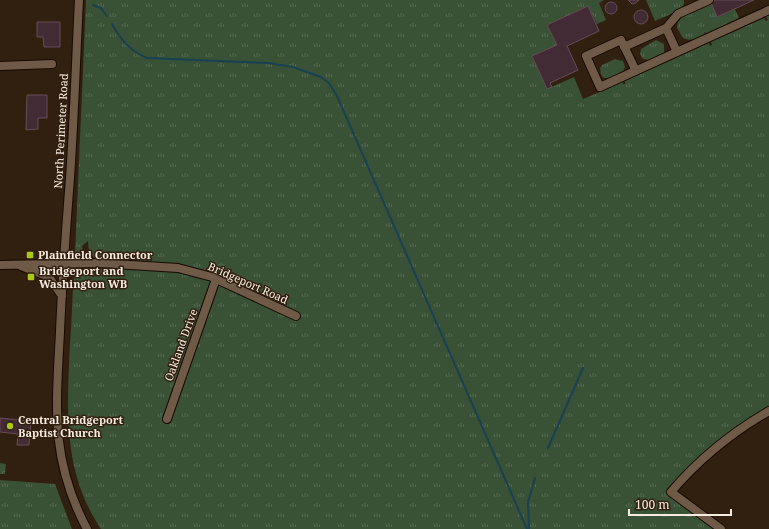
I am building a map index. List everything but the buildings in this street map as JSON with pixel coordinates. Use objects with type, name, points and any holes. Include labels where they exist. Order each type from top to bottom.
[{"type":"street","name":"North Perimeter Road","points":[[80,0],[70,178],[63,263],[56,410],[59,451],[71,494],[87,529]]},
{"type":"street","points":[[687,0],[691,8]]},
{"type":"street","points":[[624,47],[666,28],[678,14],[709,0]]},
{"type":"street","points":[[636,71],[621,40],[586,56],[601,89],[636,71],[769,10]]},
{"type":"street","points":[[666,28],[677,52]]},
{"type":"street","points":[[0,66],[52,64]]},
{"type":"street","name":"Bridgeport Road","points":[[0,265],[99,263],[169,267],[196,272],[216,279],[296,316]]},
{"type":"street","points":[[17,265],[49,278],[62,296]]},
{"type":"street","name":"Oakland Drive","points":[[167,419],[216,279]]},
{"type":"street","points":[[721,529],[671,492],[692,469],[724,440],[769,411]]},
{"type":"green space","points":[[86,0],[604,0],[599,3],[606,20],[597,24],[588,6],[547,25],[557,45],[532,56],[547,89],[574,77],[583,99],[623,82],[623,84],[625,84],[625,81],[709,43],[710,46],[712,45],[711,42],[764,18],[766,21],[768,20],[766,17],[769,15],[769,406],[740,425],[714,445],[689,467],[666,493],[715,529],[101,529],[88,507],[79,485],[73,462],[70,439],[68,392],[74,273],[91,268],[135,267],[171,270],[210,280],[212,287],[166,413],[164,422],[168,423],[218,286],[222,285],[298,313],[170,263],[141,263],[95,258],[89,253],[88,241],[82,246],[83,253],[81,256],[75,253]]},
{"type":"green space","points":[[646,0],[684,0],[684,4],[680,10],[655,21]]},
{"type":"green space","points":[[711,2],[717,17],[735,9],[739,18],[707,34],[704,32],[705,35],[697,38],[689,40],[683,38],[677,28],[678,22],[683,16]]},
{"type":"green space","points":[[656,40],[664,44],[664,53],[649,60],[643,59],[640,54],[641,49]]},
{"type":"green space","points":[[615,59],[623,61],[625,67],[623,71],[609,78],[604,78],[601,75],[600,68],[602,65]]},
{"type":"green space","points":[[0,463],[6,464],[5,474],[0,474]]},
{"type":"green space","points":[[0,480],[55,484],[72,529],[0,529]]},
{"type":"waterway","points":[[93,5],[101,8],[107,16]]},
{"type":"waterway","points":[[112,24],[126,44],[147,58],[268,63],[293,67],[321,77],[329,83],[337,96],[527,529]]},
{"type":"waterway","points":[[548,448],[583,368]]},
{"type":"waterway","points":[[529,529],[528,502],[535,478]]},
{"type":"place","name":"Plainfield Connector","points":[[30,255]]},
{"type":"place","name":"Bridgeport and Washington WB","points":[[31,277]]},
{"type":"place","name":"Central Bridgeport Baptist Church","points":[[10,426]]}]
